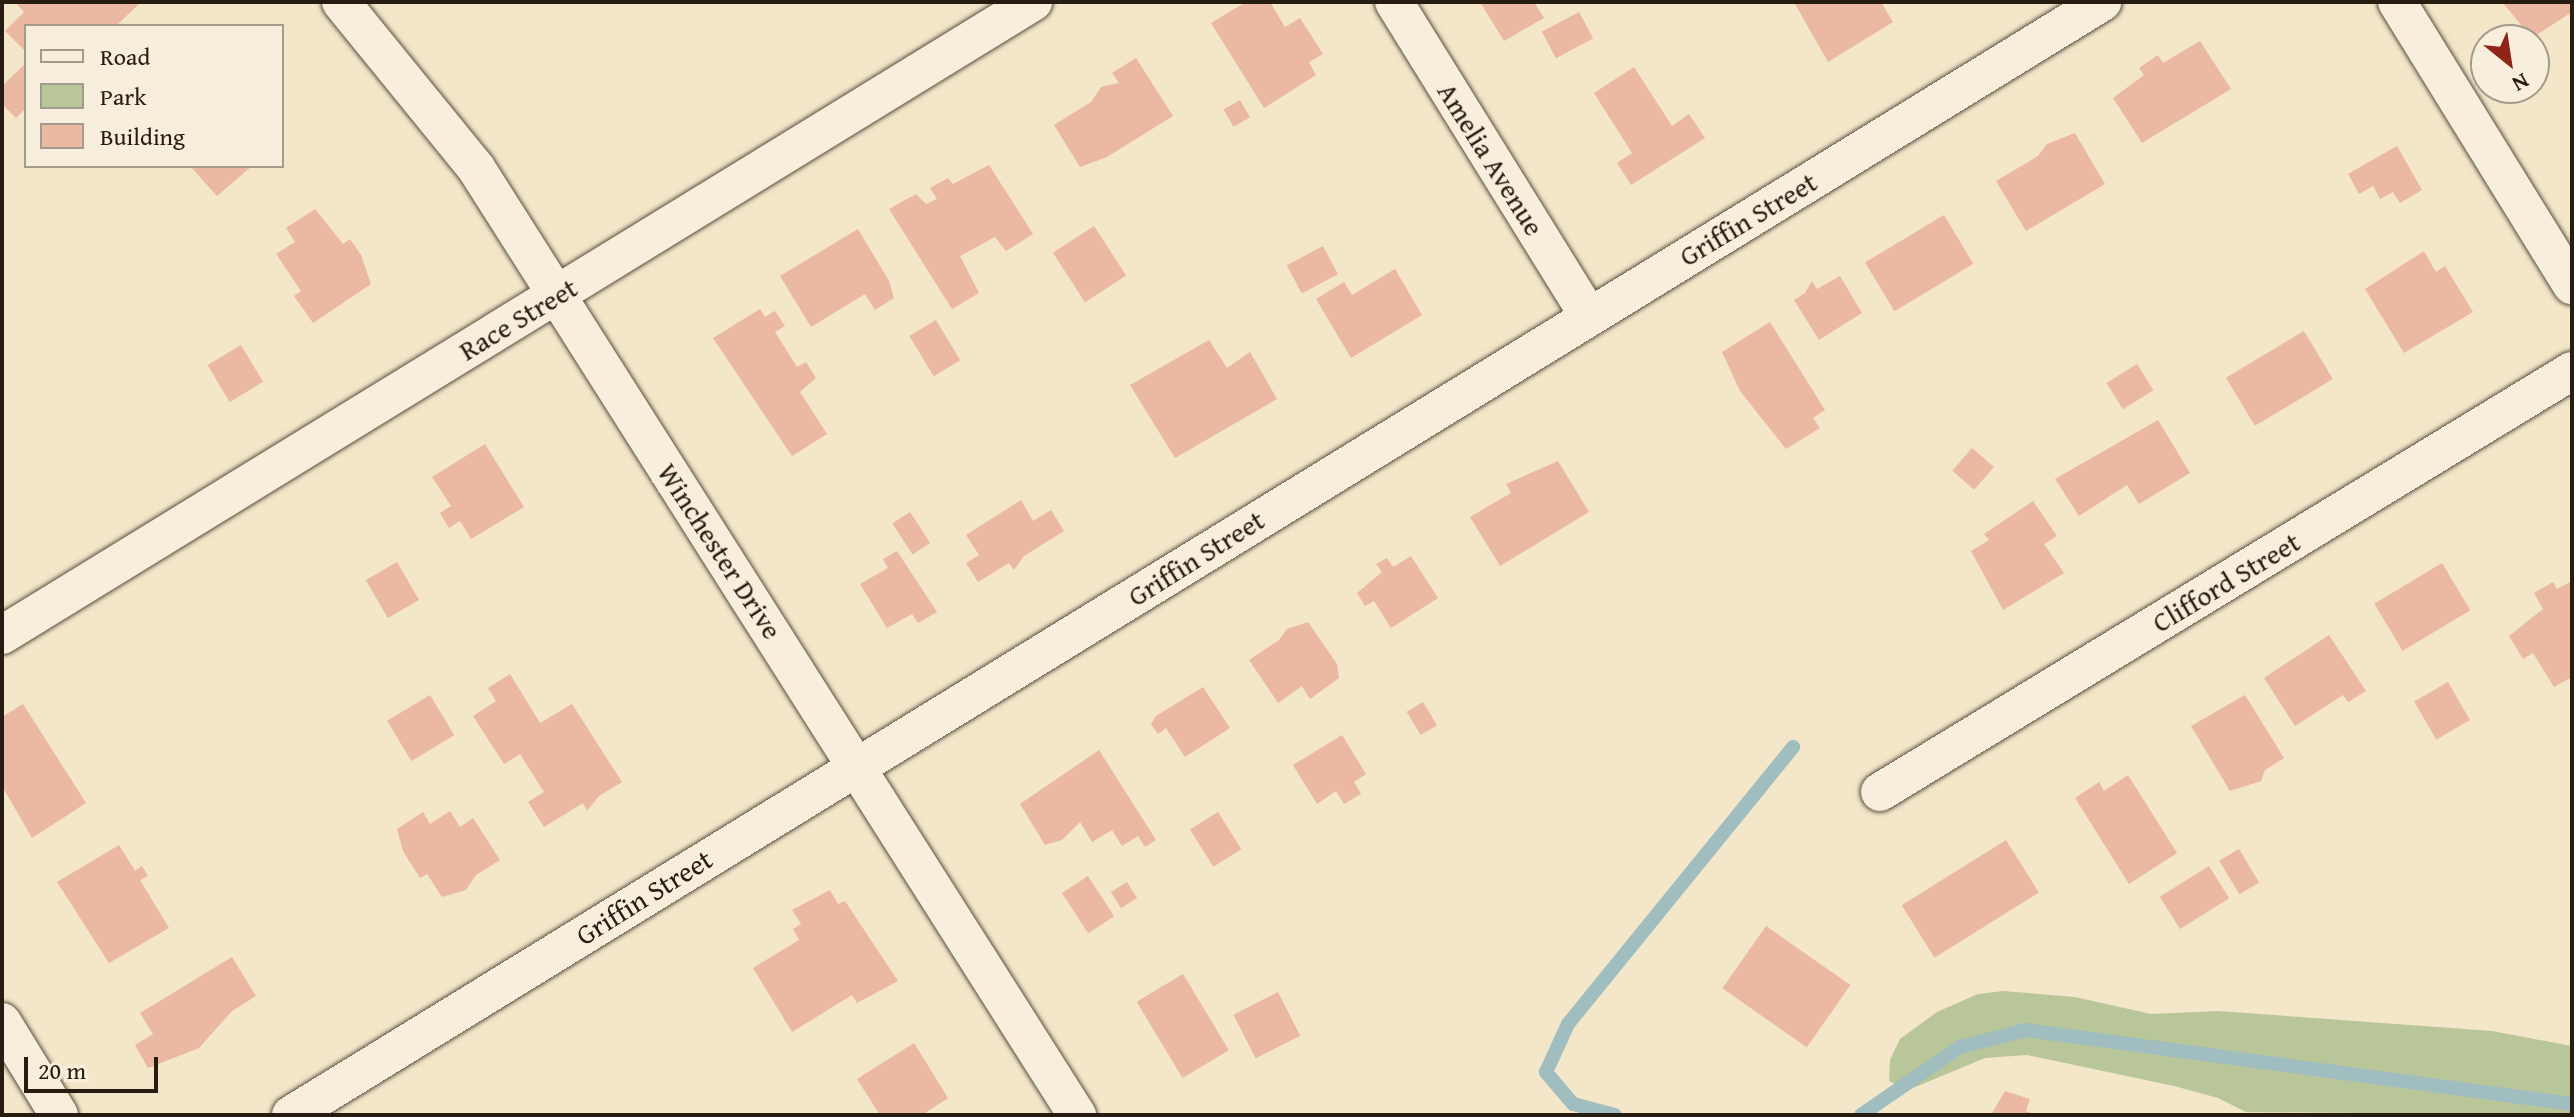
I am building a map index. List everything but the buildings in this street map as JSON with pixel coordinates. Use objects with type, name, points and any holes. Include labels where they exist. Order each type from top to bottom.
[{"type":"street","name":"Winchester Drive","points":[[341,2],[476,168],[1077,1115]]},
{"type":"street","name":"Race Street","points":[[2,635],[1033,2]]},
{"type":"street","name":"Amelia Avenue","points":[[1394,2],[1589,317]]},
{"type":"street","name":"Griffin Street","points":[[291,1115],[2102,2]]},
{"type":"street","points":[[2397,2],[2572,285]]},
{"type":"street","name":"Clifford Street","points":[[1880,792],[2572,371]]},
{"type":"street","points":[[2,1022],[59,1115]]},
{"type":"green space","points":[[2003,991],[2075,997],[2151,1014],[2218,1011],[2492,1031],[2572,1046],[2572,1115],[2246,1112],[2218,1098],[2174,1086],[2027,1055],[1985,1058],[1908,1090],[1889,1081],[1890,1060],[1900,1039],[1937,1012],[1978,994]]},
{"type":"waterway","points":[[1615,1115],[1573,1104],[1546,1072],[1568,1024],[1793,747]]},
{"type":"waterway","points":[[1861,1115],[1960,1047],[2026,1030],[2572,1104]]}]
